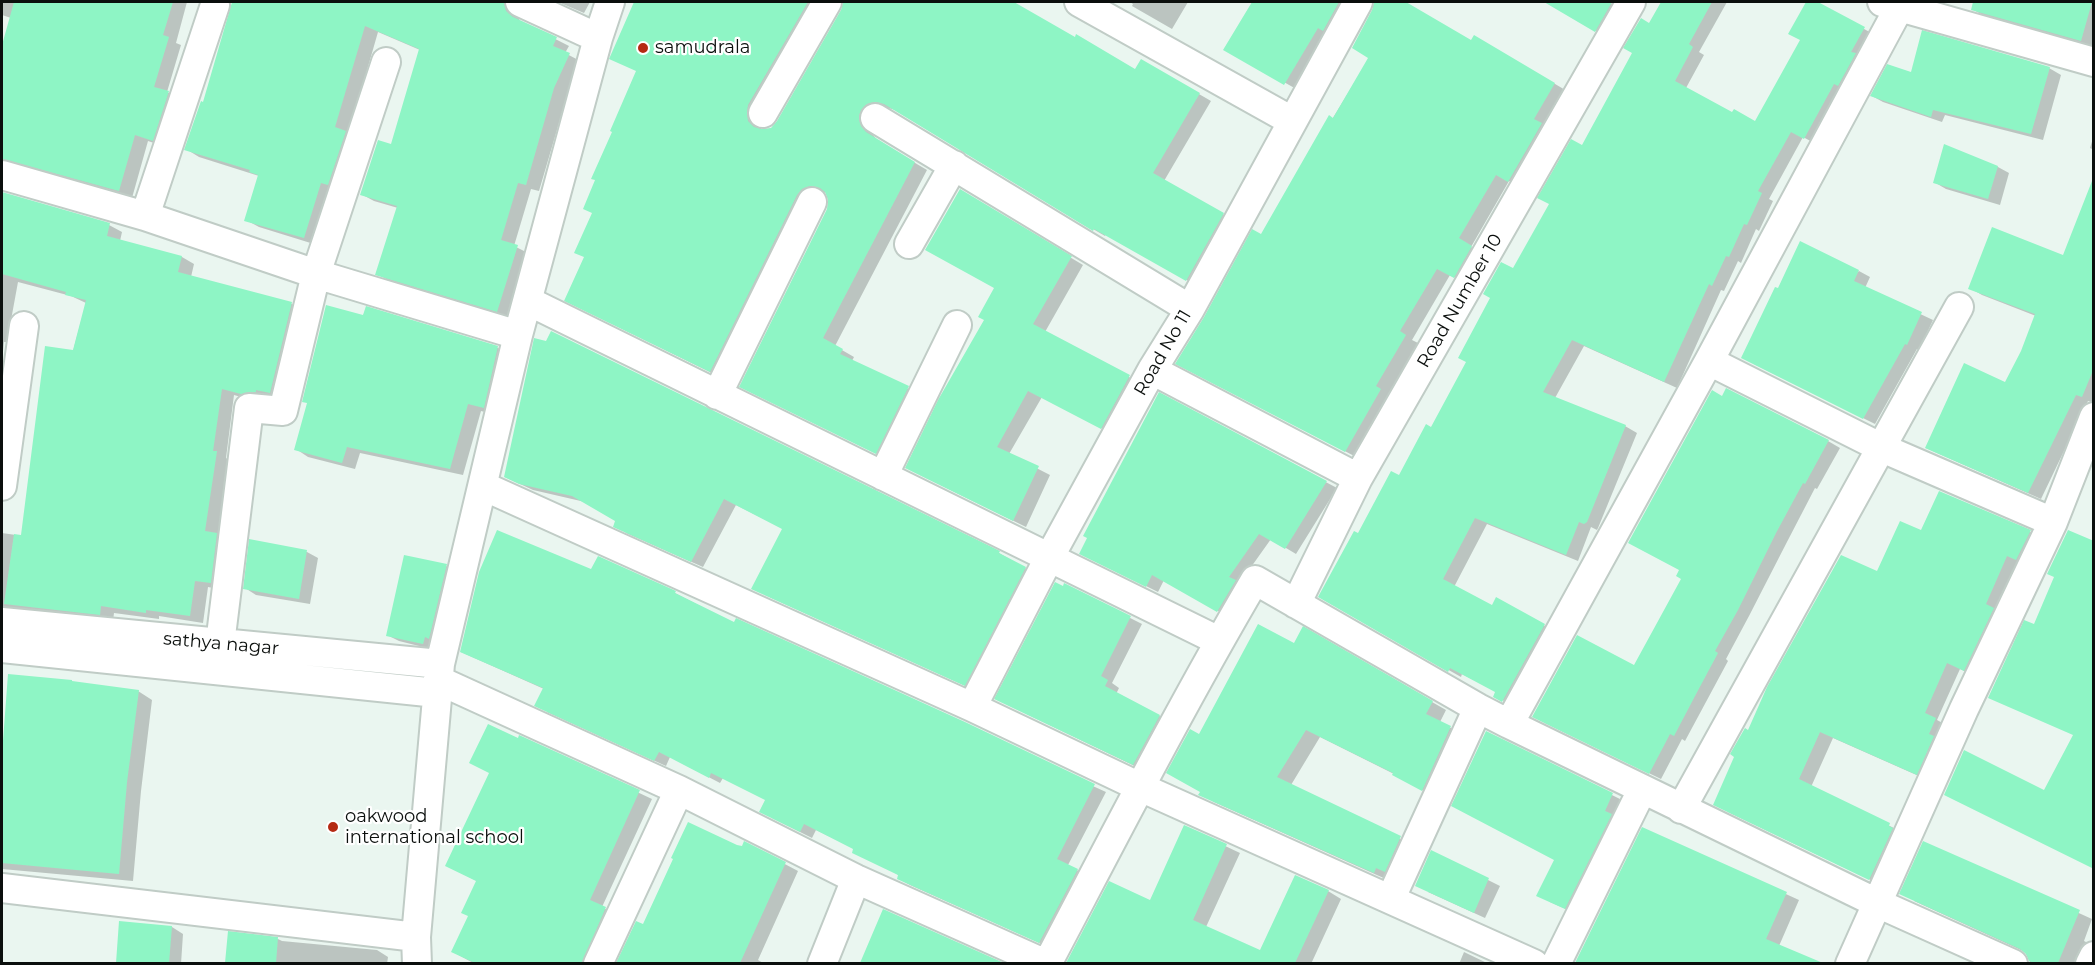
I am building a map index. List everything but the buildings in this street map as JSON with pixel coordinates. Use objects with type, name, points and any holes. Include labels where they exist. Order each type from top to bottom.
[{"type":"street","points":[[520,2],[598,38]]},
{"type":"street","points":[[2,888],[417,950],[438,679],[518,335],[598,38],[610,2]]},
{"type":"street","points":[[763,113],[827,2]]},
{"type":"street","points":[[1079,2],[1292,121]]},
{"type":"street","name":"Road No 11","points":[[972,707],[1049,558],[1152,370],[1190,309],[1358,2]]},
{"type":"street","name":"Road Number 10","points":[[1296,604],[1358,478],[1631,2]]},
{"type":"street","points":[[1509,724],[1709,361],[1890,4],[2094,62]]},
{"type":"street","points":[[145,216],[215,5]]},
{"type":"street","points":[[220,644],[249,408],[283,411],[316,274],[386,62]]},
{"type":"street","points":[[875,118],[1190,309]]},
{"type":"street","points":[[909,244],[954,165]]},
{"type":"street","points":[[2,175],[145,216],[316,274],[518,335]]},
{"type":"street","points":[[717,395],[812,202]]},
{"type":"street","points":[[528,301],[1219,641]]},
{"type":"street","points":[[1681,809],[1959,307]]},
{"type":"street","points":[[883,476],[957,325]]},
{"type":"street","points":[[2,486],[24,326]]},
{"type":"street","points":[[1709,361],[1882,448],[2053,522]]},
{"type":"street","points":[[1152,370],[1358,478]]},
{"type":"street","points":[[1850,963],[1964,710],[2053,522],[2094,417]]},
{"type":"street","points":[[483,486],[972,707],[1140,787],[1534,963]]},
{"type":"street","points":[[438,679],[680,790],[856,879],[1047,963],[1219,641],[1255,580],[1509,724],[1877,903],[2013,963]]},
{"type":"street","name":"sathya nagar","points":[[2,622],[220,644],[438,679]]},
{"type":"street","name":"sathya nagar","points":[[2,648],[438,679]]},
{"type":"street","points":[[1391,898],[1478,708]]},
{"type":"street","points":[[598,963],[680,790]]},
{"type":"street","points":[[1556,963],[1642,790]]},
{"type":"street","points":[[822,963],[856,879]]},
{"type":"street","points":[[2090,963],[2094,956]]},
{"type":"place","name":"samudrala","points":[[643,48]]},
{"type":"place","name":"oakwood international school","points":[[333,827]]}]
